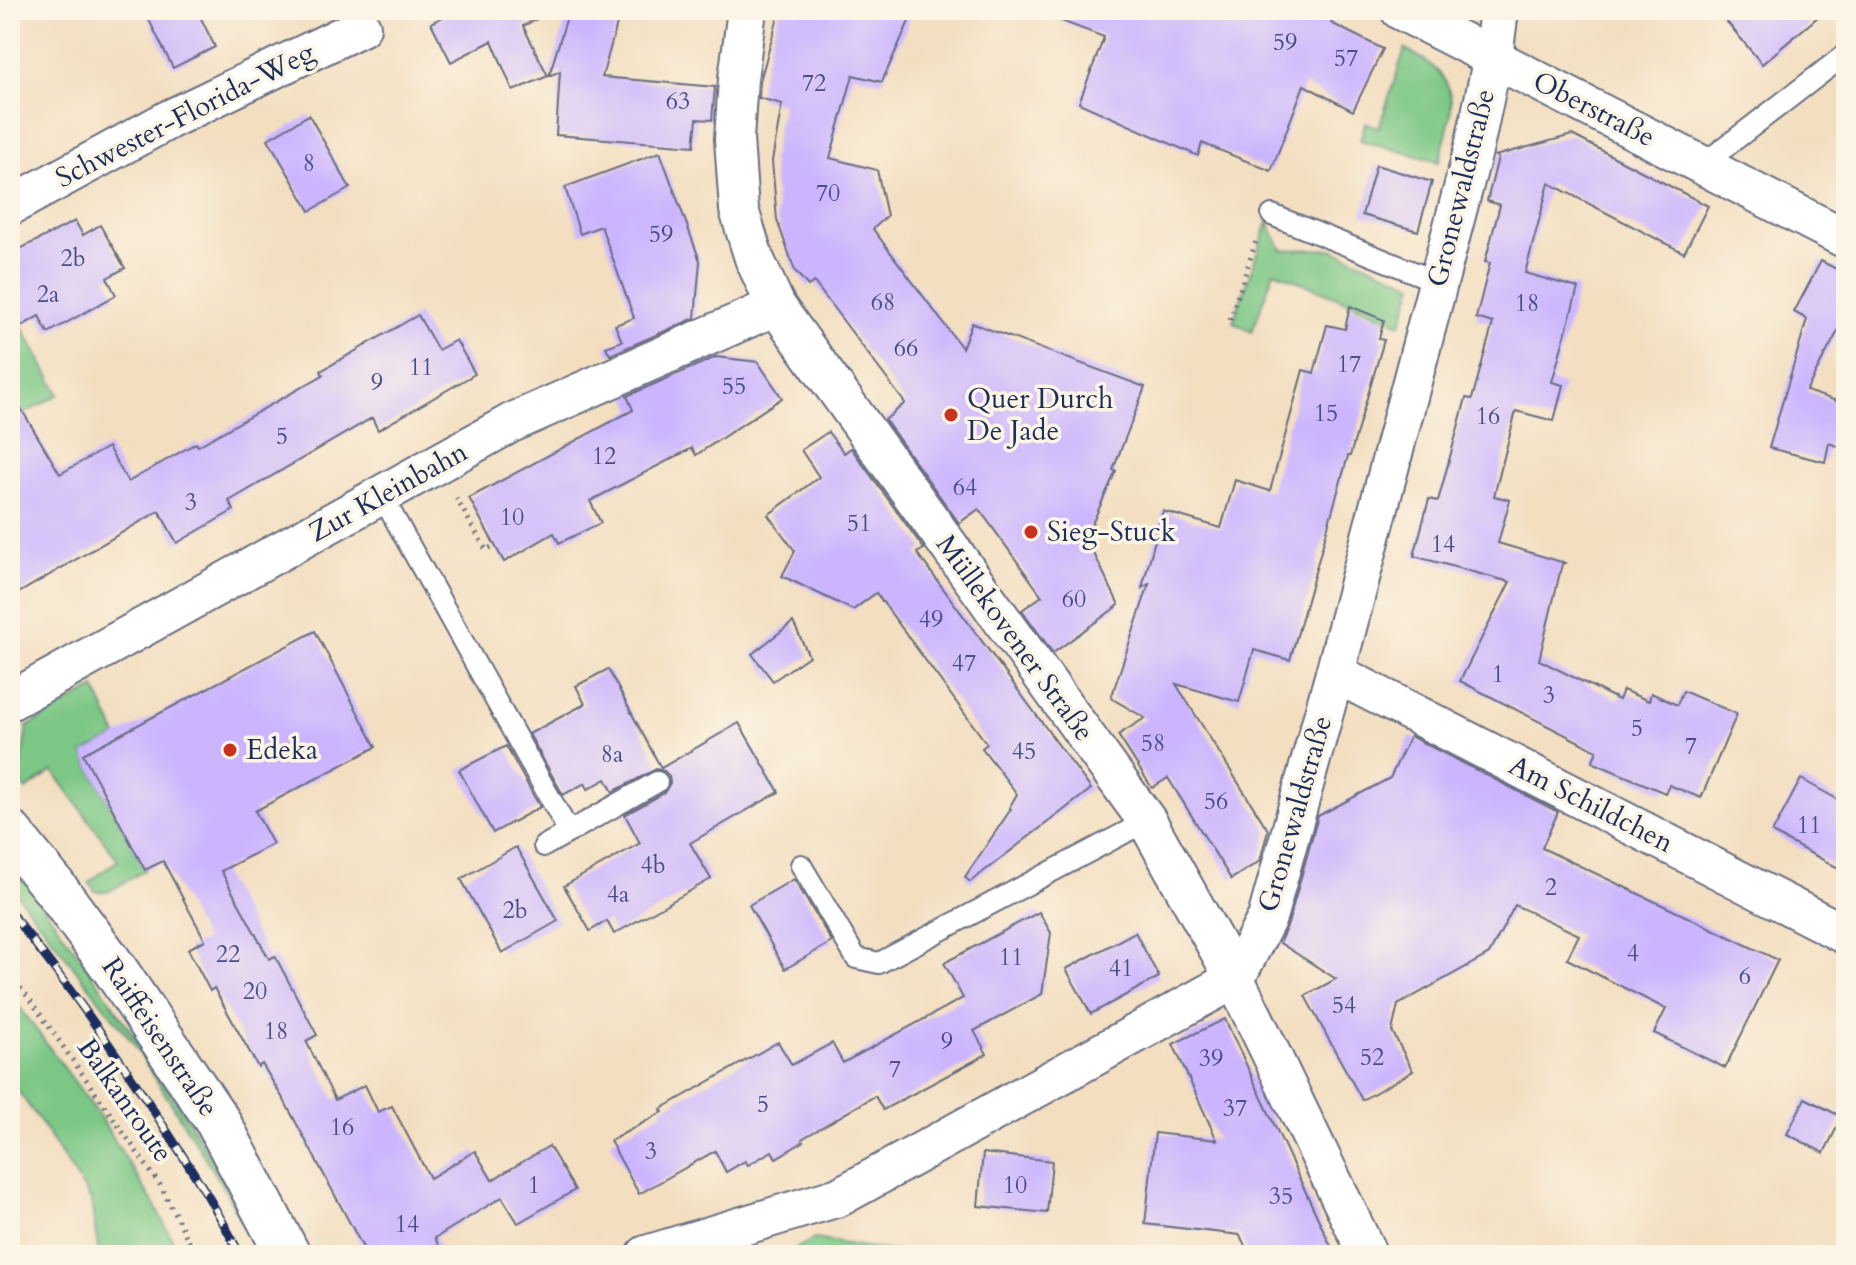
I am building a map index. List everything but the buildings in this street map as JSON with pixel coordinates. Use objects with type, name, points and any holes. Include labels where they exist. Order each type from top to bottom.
[{"type":"street","name":"Müllekovener Straße","points":[[747,10],[734,139],[739,210],[754,258],[776,306],[1147,821],[1235,979],[1368,1255]]},
{"type":"street","name":"Oberstraße","points":[[1400,10],[1846,239]]},
{"type":"street","name":"Gronewaldstraße","points":[[1235,979],[1267,918],[1335,673],[1474,147],[1493,57],[1499,10]]},
{"type":"street","name":"Schwester-Florida-Weg","points":[[10,206],[170,119],[361,27]]},
{"type":"street","name":"Zur Kleinbahn","points":[[10,701],[511,423],[776,306]]},
{"type":"street","name":"Am Schildchen","points":[[1335,673],[1846,935]]},
{"type":"street","name":"Raiffeisenstraße","points":[[10,833],[114,968],[218,1122],[288,1255]]},
{"type":"street","points":[[646,1255],[839,1197],[1235,979]]},
{"type":"lane","points":[[1702,165],[1846,54]]},
{"type":"lane","points":[[1272,215],[1438,282]]},
{"type":"lane","points":[[382,496],[569,832]]},
{"type":"lane","points":[[544,846],[657,782]]},
{"type":"lane","points":[[801,865],[856,958],[879,963],[1147,821]]},
{"type":"path","points":[[1230,320],[1263,220],[1272,215]]},
{"type":"path","points":[[437,465],[486,550],[495,545]]},
{"type":"path","name":"Balkanroute","points":[[10,976],[29,998],[160,1185],[196,1255]]},
{"type":"green space","points":[[1405,49],[1425,60],[1447,84],[1451,110],[1439,162],[1360,140],[1365,123],[1379,127]]},
{"type":"green space","points":[[1268,222],[1282,250],[1332,249],[1414,284],[1401,324],[1274,271],[1252,332],[1233,322]]},
{"type":"green space","points":[[14,312],[59,394],[10,422],[10,315]]},
{"type":"green space","points":[[95,688],[117,736],[83,754],[145,870],[108,892],[95,891],[89,882],[118,860],[53,771],[26,790],[19,780],[27,727]]},
{"type":"green space","points":[[10,861],[79,956],[177,1102],[265,1255],[258,1255],[225,1190],[134,1044],[10,885]]},
{"type":"green space","points":[[10,994],[98,1114],[154,1204],[180,1255],[99,1255],[91,1200],[10,1080]]},
{"type":"green space","points":[[815,1239],[916,1255],[784,1255]]},
{"type":"railway","points":[[10,912],[131,1076],[206,1193],[240,1255]]},
{"type":"place","name":"Quer Durch De Jade","points":[[951,415]]},
{"type":"place","name":"Sieg-Stuck","points":[[1031,532]]},
{"type":"place","name":"Edeka","points":[[230,750]]}]
